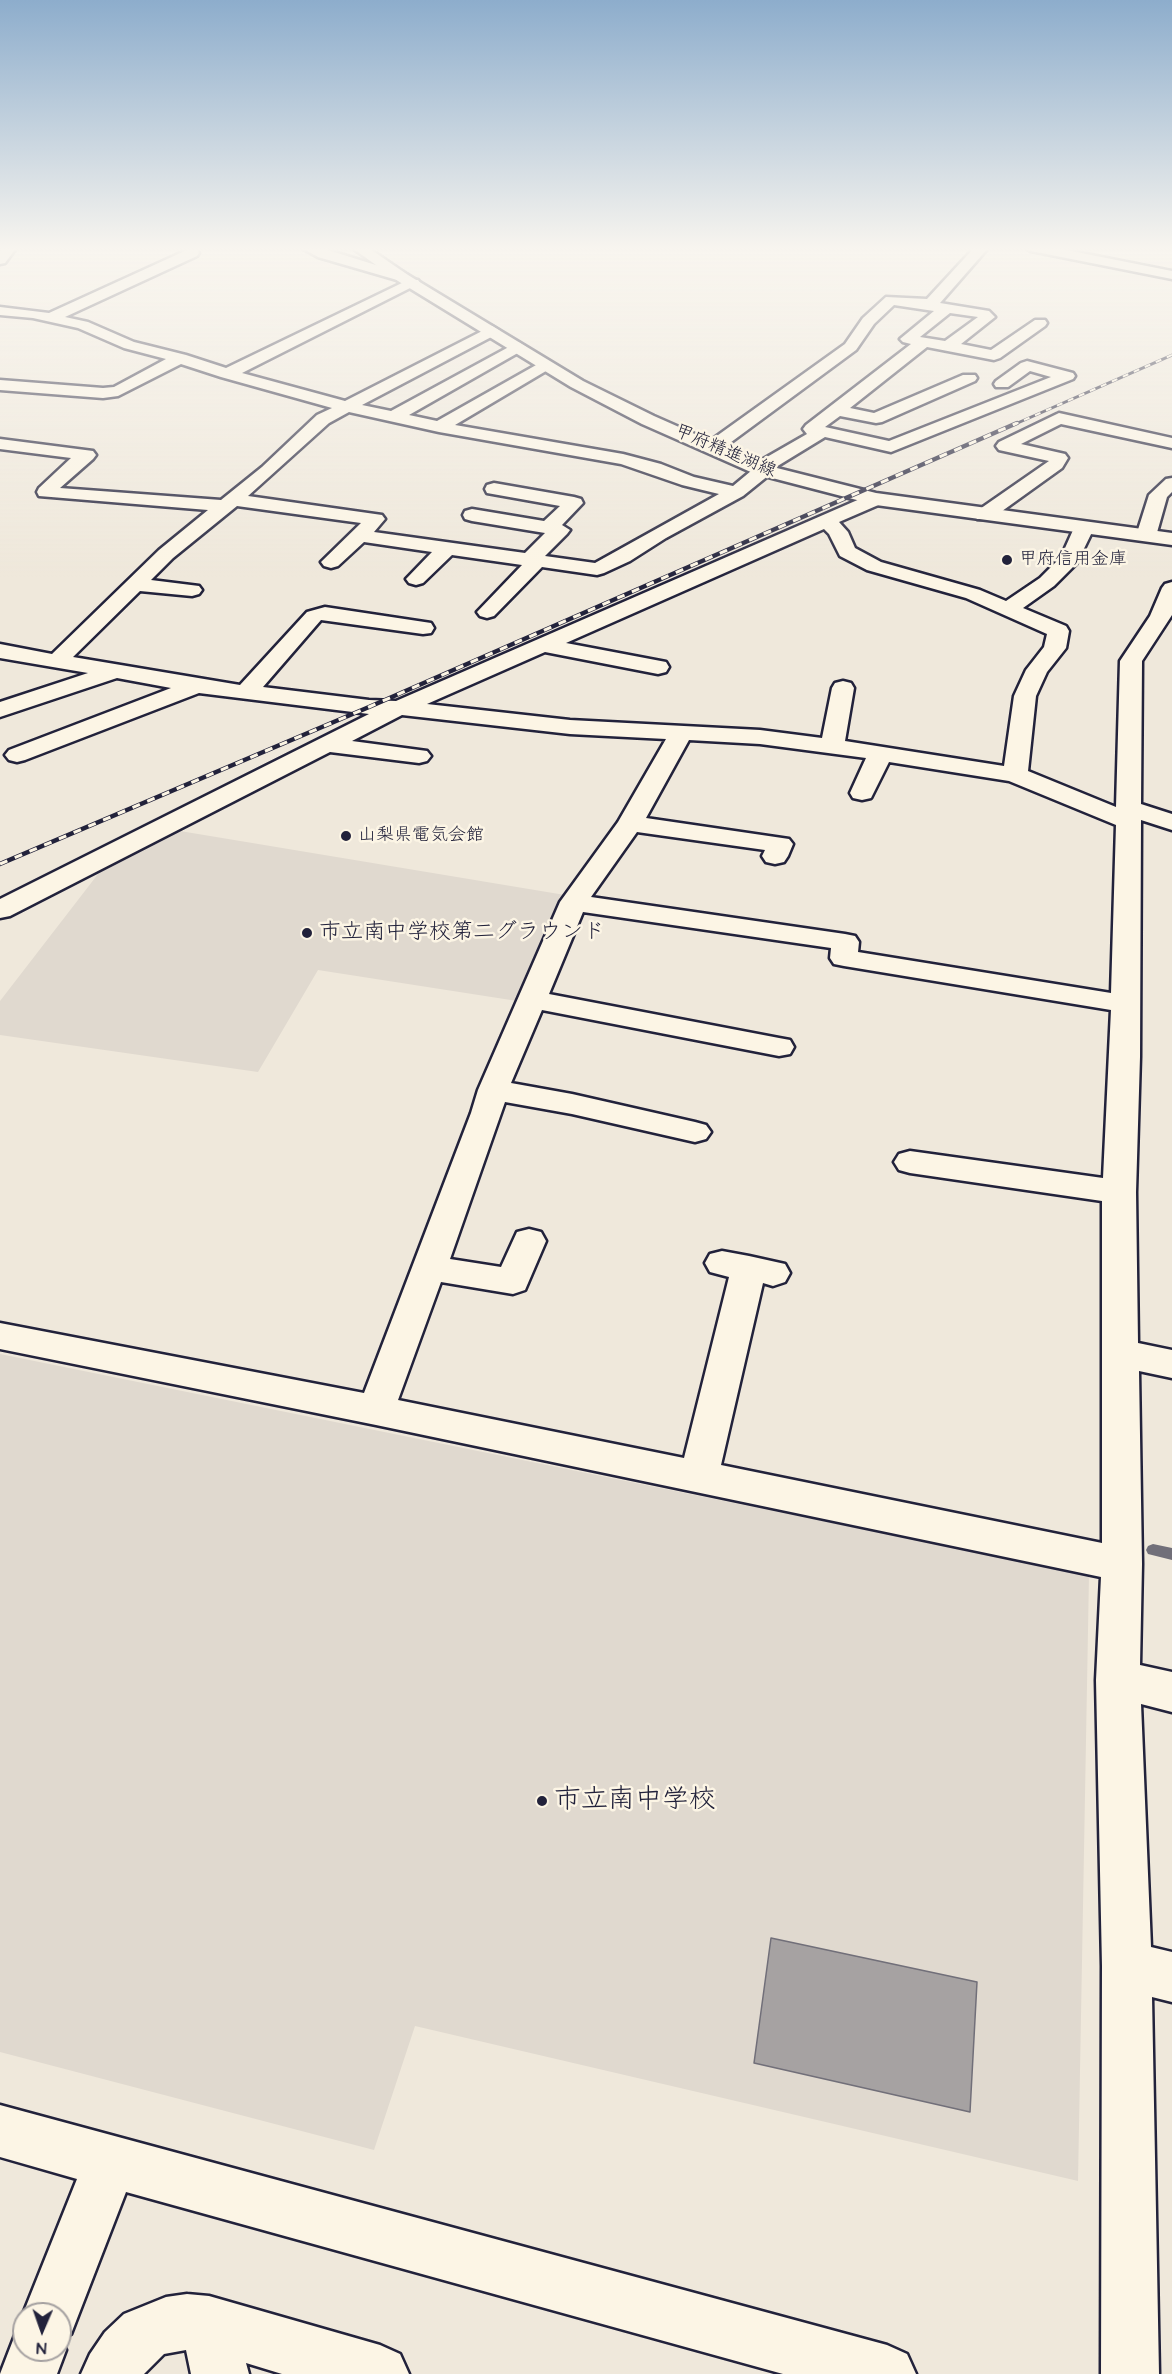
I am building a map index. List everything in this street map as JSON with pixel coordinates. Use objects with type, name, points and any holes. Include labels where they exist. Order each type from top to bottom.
[{"type":"street","points":[[0,385],[118,391],[180,358],[227,374],[392,418],[623,459],[688,481],[736,492]]},
{"type":"street","points":[[227,374],[259,358]]},
{"type":"street","points":[[58,660],[165,554],[231,503],[323,419],[441,358]]},
{"type":"street","points":[[392,418],[499,358]]},
{"type":"street","name":"甲府精進湖線","points":[[534,358],[610,402],[761,470],[876,499],[1172,539]]},
{"type":"street","points":[[713,447],[837,358]]},
{"type":"street","points":[[812,429],[903,358]]},
{"type":"street","points":[[970,358],[950,374],[1030,391]]},
{"type":"street","points":[[439,427],[545,365]]},
{"type":"street","points":[[812,429],[891,447],[1066,376],[1027,366],[876,418],[836,410]]},
{"type":"street","points":[[885,373],[914,378],[980,382]]},
{"type":"street","points":[[984,515],[1056,464],[1059,458],[1005,446],[1059,418],[1172,443]]},
{"type":"street","points":[[360,536],[597,569],[623,557],[659,534],[736,492],[761,470],[818,435],[812,429]]},
{"type":"street","points":[[0,444],[87,454],[67,470],[46,492],[231,503],[375,519],[360,536],[330,562]]},
{"type":"street","points":[[1146,536],[1158,495],[1172,483]]},
{"type":"street","points":[[494,489],[574,503],[548,528]]},
{"type":"street","points":[[0,910],[399,708],[876,499]]},
{"type":"street","points":[[472,515],[560,530],[487,612]]},
{"type":"street","points":[[826,520],[838,532],[847,552],[874,566],[973,594],[1058,631],[1055,648],[1037,670],[1025,696],[1015,775]]},
{"type":"street","points":[[1008,609],[1047,582],[1070,559],[1084,528]]},
{"type":"street","points":[[416,579],[446,549]]},
{"type":"street","points":[[135,585],[192,590]]},
{"type":"street","points":[[1130,2374],[1126,1966],[1118,1680],[1122,1564],[1119,1192],[1126,1004],[1131,661],[1161,615],[1172,588]]},
{"type":"street","points":[[246,692],[314,616],[325,613],[423,628]]},
{"type":"street","points":[[542,645],[658,667]]},
{"type":"street","points":[[0,651],[196,686],[369,707],[399,708],[570,727],[760,737],[881,753],[1015,775],[1129,814],[1172,822]]},
{"type":"street","points":[[0,710],[116,671]]},
{"type":"street","points":[[17,756],[196,686]]},
{"type":"street","points":[[832,746],[843,688]]},
{"type":"street","points":[[376,1410],[487,1113],[493,1090],[574,902],[630,823],[681,734]]},
{"type":"street","points":[[327,745],[419,756]]},
{"type":"street","points":[[862,793],[881,753]]},
{"type":"street","points":[[630,823],[780,844],[775,856]]},
{"type":"street","points":[[574,902],[845,942],[844,958],[1126,1004]]},
{"type":"street","points":[[532,999],[779,1047]]},
{"type":"street","points":[[493,1090],[572,1104],[695,1132]]},
{"type":"street","points":[[910,1162],[1119,1192]]},
{"type":"street","points":[[430,1268],[513,1281],[529,1241]]},
{"type":"street","points":[[699,1476],[748,1268]]},
{"type":"street","points":[[0,1336],[376,1410],[1122,1564]]},
{"type":"street","points":[[1120,1353],[1172,1364]]},
{"type":"street","points":[[1118,1680],[1172,1692]]},
{"type":"street","points":[[1126,1966],[1172,1977]]},
{"type":"street","points":[[0,2131],[887,2374]]},
{"type":"street","points":[[56,2302],[110,2163]]},
{"type":"street","points":[[110,2374],[125,2352],[144,2334],[166,2325],[187,2322],[214,2349],[380,2374]]},
{"type":"shaded area","name":"市立南中学校第二グラウンド","points":[[168,829],[577,897],[530,1003],[318,970],[258,1072],[0,1035],[0,1001],[115,852]]},
{"type":"shaded area","name":"市立南中学校","points":[[0,1354],[1089,1575],[1078,2181],[415,2026],[374,2150],[0,2052]]},
{"type":"shaded area","points":[[771,1938],[977,1982],[970,2112],[754,2063]]},
{"type":"waterway","points":[[1153,1550],[1172,1554]]},
{"type":"railway","points":[[1013,425],[1166,358]]},
{"type":"railway","points":[[0,864],[369,707],[1017,423]]},
{"type":"place","name":"甲府信用金庫","points":[[1007,560]]},
{"type":"place","name":"山梨県電気会館","points":[[346,836]]},
{"type":"place","name":"市立南中学校第二グラウンド","points":[[307,933]]},
{"type":"place","name":"市立南中学校","points":[[542,1801]]}]
